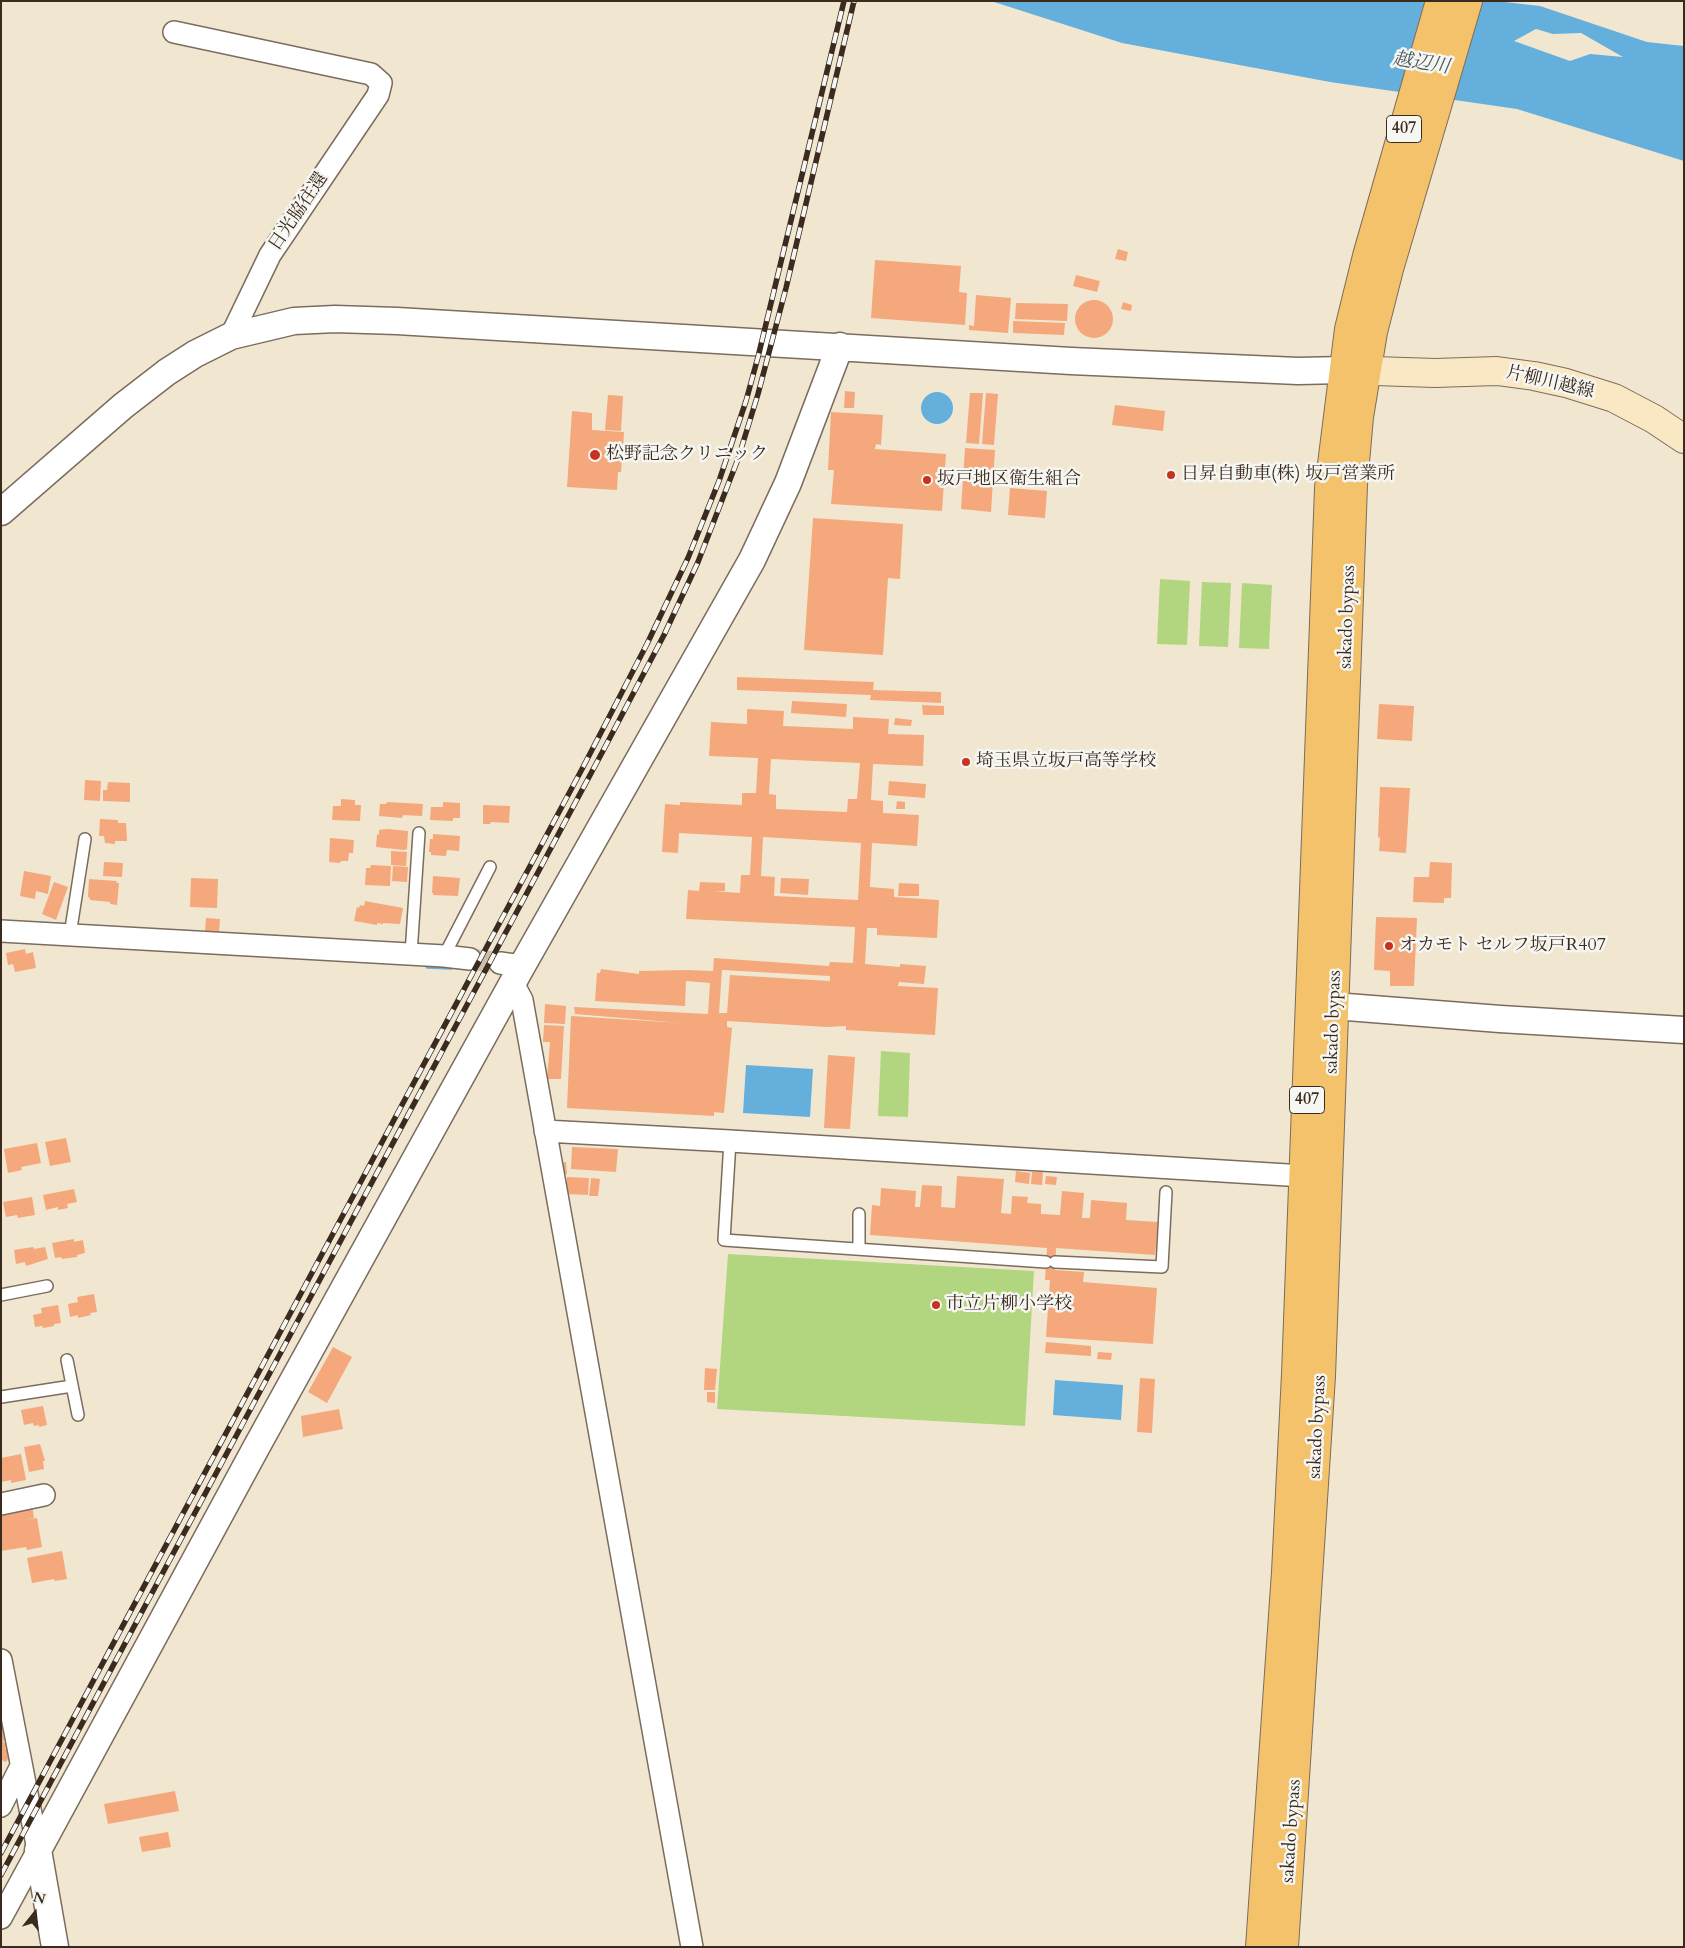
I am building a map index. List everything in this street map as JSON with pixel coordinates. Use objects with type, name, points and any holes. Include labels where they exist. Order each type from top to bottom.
[{"type":"highway","name":"sakado bypass","points":[[1284,1947],[1321,1376],[1353,485],[1355,370],[1349,329],[1367,256],[1440,1]]},
{"type":"highway","name":"sakado bypass","points":[[1260,1947],[1286,1562],[1296,1374],[1329,488],[1355,370],[1373,332],[1468,1]]},
{"type":"main road","name":"片柳川越線","points":[[1355,370],[1435,373],[1497,371],[1550,379],[1614,398],[1654,419],[1684,439]]},
{"type":"street","name":"日光脇往還","points":[[174,32],[371,74],[381,83],[378,95],[270,255],[231,336]]},
{"type":"street","points":[[1,512],[123,406],[167,372],[195,354],[231,336],[294,321],[335,319],[1062,360],[1298,371],[1355,370]]},
{"type":"street","points":[[1,1918],[512,971],[752,560],[788,483],[840,346]]},
{"type":"street","points":[[1,931],[470,959]]},
{"type":"street","points":[[512,971],[522,1000],[692,1947]]},
{"type":"street","points":[[1334,1006],[1500,1019],[1684,1030]]},
{"type":"street","points":[[545,1131],[1304,1176]]},
{"type":"street","points":[[1,1504],[44,1494]]},
{"type":"street","points":[[1,1660],[55,1947]]},
{"type":"street","points":[[1,1806],[6,1783],[21,1766]]},
{"type":"lane","points":[[411,954],[419,834]]},
{"type":"lane","points":[[70,935],[85,839]]},
{"type":"lane","points":[[444,956],[490,867]]},
{"type":"lane","points":[[730,1141],[724,1240],[1051,1262],[1162,1267],[1166,1192]]},
{"type":"lane","points":[[859,1249],[860,1214]]},
{"type":"lane","points":[[1,1295],[47,1286]]},
{"type":"lane","points":[[67,1360],[78,1415]]},
{"type":"lane","points":[[1,1397],[72,1386]]},
{"type":"green space","points":[[1160,579],[1190,581],[1187,645],[1157,644]]},
{"type":"green space","points":[[1202,582],[1231,583],[1228,647],[1199,646]]},
{"type":"green space","points":[[1242,583],[1272,585],[1269,649],[1239,648]]},
{"type":"green space","points":[[881,1051],[910,1053],[908,1117],[878,1116]]},
{"type":"green space","points":[[728,1254],[1034,1271],[1025,1426],[717,1409]]},
{"type":"water","name":"越辺川","points":[[991,1],[1496,1],[1540,6],[1647,42],[1684,46],[1684,161],[1517,109],[1330,82],[1122,43]],"holes":[[[1536,29],[1553,34],[1581,33],[1623,57],[1590,54],[1570,61],[1514,41]]]},
{"type":"water","points":[[937,392],[943,393],[948,397],[952,402],[952,414],[948,419],[943,423],[937,424],[931,423],[926,419],[922,414],[921,408],[922,402],[926,397],[931,393]]},
{"type":"water","points":[[746,1065],[813,1069],[810,1117],[743,1113]]},
{"type":"water","points":[[1055,1380],[1123,1385],[1121,1420],[1053,1415]]},
{"type":"building","points":[[1118,249],[1128,252],[1126,261],[1115,259]]},
{"type":"building","points":[[875,260],[961,266],[959,292],[967,293],[965,325],[871,318]]},
{"type":"building","points":[[1076,275],[1100,281],[1097,292],[1073,286]]},
{"type":"building","points":[[976,295],[1011,298],[1008,333],[969,330],[969,325],[974,326]]},
{"type":"building","points":[[1094,300],[1108,305],[1113,319],[1108,333],[1094,338],[1080,333],[1075,319],[1080,305]]},
{"type":"building","points":[[1123,302],[1132,305],[1131,311],[1121,309]]},
{"type":"building","points":[[1016,303],[1068,304],[1067,321],[1015,319]]},
{"type":"building","points":[[1013,321],[1065,323],[1064,335],[1013,333]]},
{"type":"building","points":[[845,391],[855,392],[854,408],[844,408]]},
{"type":"building","points":[[970,393],[983,393],[979,444],[966,443]]},
{"type":"building","points":[[986,393],[998,394],[994,445],[982,444]]},
{"type":"building","points":[[608,395],[623,396],[621,431],[605,430]]},
{"type":"building","points":[[1115,405],[1165,411],[1163,431],[1112,425]]},
{"type":"building","points":[[572,411],[592,413],[592,430],[624,432],[623,452],[620,452],[619,459],[622,459],[621,472],[618,472],[617,490],[567,487]]},
{"type":"building","points":[[831,412],[883,415],[881,445],[876,444],[875,449],[946,454],[942,511],[831,504],[834,470],[828,470]]},
{"type":"building","points":[[965,448],[995,450],[991,512],[961,509]]},
{"type":"building","points":[[1010,488],[1047,491],[1045,518],[1008,515]]},
{"type":"building","points":[[813,518],[903,524],[900,579],[888,578],[883,655],[804,650]]},
{"type":"building","points":[[737,677],[874,682],[873,690],[941,692],[941,703],[870,700],[871,695],[737,690]]},
{"type":"building","points":[[792,701],[847,704],[846,717],[791,713]]},
{"type":"building","points":[[1379,704],[1414,706],[1412,741],[1377,739]]},
{"type":"building","points":[[922,705],[944,706],[944,715],[923,715]]},
{"type":"building","points":[[747,709],[784,711],[783,726],[853,729],[853,717],[889,719],[888,734],[924,735],[923,766],[873,764],[871,800],[883,801],[883,813],[919,815],[917,846],[872,843],[870,887],[894,889],[894,897],[939,900],[937,938],[877,935],[877,928],[867,928],[865,964],[900,967],[900,964],[926,966],[924,984],[899,982],[898,986],[938,988],[935,1035],[846,1030],[846,1026],[827,1027],[727,1021],[727,1027],[732,1028],[724,1113],[714,1112],[714,1116],[567,1108],[571,1016],[681,1023],[575,1014],[574,1007],[708,1014],[710,983],[686,981],[685,1006],[595,1001],[597,973],[600,973],[601,969],[639,974],[639,971],[713,971],[714,958],[829,966],[830,962],[853,963],[855,927],[686,919],[688,890],[699,891],[700,882],[725,883],[725,891],[713,891],[740,893],[741,875],[750,875],[752,837],[679,833],[678,853],[662,852],[665,804],[680,805],[680,802],[742,805],[742,793],[756,793],[758,758],[709,756],[711,722],[747,724]],"holes":[[[771,759],[860,763],[857,799],[848,799],[847,812],[776,809],[776,795],[769,794]],[[763,837],[861,843],[858,900],[774,896],[775,877],[761,876]],[[722,970],[830,976],[830,981],[730,975],[727,1013],[719,1013]]]},
{"type":"building","points":[[895,718],[912,720],[911,726],[894,725]]},
{"type":"building","points":[[85,780],[101,781],[100,801],[84,800]]},
{"type":"building","points":[[889,781],[926,784],[925,798],[888,795]]},
{"type":"building","points":[[108,782],[130,783],[130,802],[103,801],[103,790],[107,790]]},
{"type":"building","points":[[1380,787],[1410,788],[1406,853],[1379,851]]},
{"type":"building","points":[[341,799],[355,800],[355,805],[361,805],[360,821],[332,820],[333,806],[341,806]]},
{"type":"building","points":[[897,801],[905,802],[905,809],[896,809]]},
{"type":"building","points":[[387,802],[423,804],[422,816],[403,815],[402,818],[379,816],[380,804],[386,804]]},
{"type":"building","points":[[443,802],[460,803],[460,818],[453,818],[453,821],[430,820],[431,807],[443,807]]},
{"type":"building","points":[[483,805],[510,806],[509,823],[491,822],[490,824],[483,824]]},
{"type":"building","points":[[100,819],[118,820],[118,823],[126,823],[127,841],[115,841],[115,844],[105,843],[104,836],[99,836]]},
{"type":"building","points":[[379,830],[408,831],[407,849],[376,847]]},
{"type":"building","points":[[433,834],[460,836],[459,851],[447,850],[446,856],[431,855],[431,852],[429,852],[430,839],[433,839]]},
{"type":"building","points":[[330,838],[354,840],[353,853],[349,853],[348,861],[341,861],[340,863],[329,862]]},
{"type":"building","points":[[391,851],[407,852],[406,866],[391,865]]},
{"type":"building","points":[[104,862],[123,863],[122,877],[103,876]]},
{"type":"building","points":[[1430,862],[1452,863],[1451,898],[1444,898],[1444,903],[1413,902],[1414,877],[1429,877]]},
{"type":"building","points":[[371,865],[391,866],[390,886],[365,885],[366,868],[370,868]]},
{"type":"building","points":[[393,866],[408,867],[407,882],[392,881]]},
{"type":"building","points":[[24,871],[51,876],[48,894],[36,891],[35,899],[20,896]]},
{"type":"building","points":[[433,876],[460,878],[458,896],[433,895]]},
{"type":"building","points":[[191,878],[218,879],[217,908],[190,907]]},
{"type":"building","points":[[781,878],[809,879],[808,895],[780,893]]},
{"type":"building","points":[[89,879],[117,881],[116,883],[119,883],[117,905],[110,904],[110,902],[90,900],[88,897]]},
{"type":"building","points":[[54,882],[68,887],[56,920],[42,914]]},
{"type":"building","points":[[899,883],[919,884],[919,896],[898,896]]},
{"type":"building","points":[[365,901],[403,908],[400,924],[377,923],[377,925],[354,921],[357,907],[359,908],[360,905],[364,906]]},
{"type":"building","points":[[1376,917],[1417,918],[1414,986],[1390,986],[1390,971],[1374,970]]},
{"type":"building","points":[[206,918],[220,919],[219,932],[205,931]]},
{"type":"building","points":[[25,949],[26,954],[33,952],[36,968],[15,972],[13,964],[8,965],[6,953]]},
{"type":"building","points":[[545,1004],[566,1006],[565,1024],[544,1023]]},
{"type":"building","points":[[544,1025],[564,1026],[561,1079],[547,1079],[550,1042],[543,1042]]},
{"type":"building","points":[[828,1055],[855,1057],[850,1129],[824,1128]]},
{"type":"building","points":[[66,1138],[71,1162],[50,1166],[45,1142]]},
{"type":"building","points":[[37,1143],[41,1163],[21,1167],[22,1170],[8,1173],[4,1149]]},
{"type":"building","points":[[572,1147],[618,1149],[616,1172],[571,1169]]},
{"type":"building","points":[[566,1162],[567,1174],[562,1175],[560,1163]]},
{"type":"building","points":[[1016,1171],[1030,1173],[1029,1184],[1015,1182]]},
{"type":"building","points":[[1032,1172],[1043,1172],[1042,1185],[1031,1184]]},
{"type":"building","points":[[957,1176],[1004,1179],[1001,1213],[1011,1214],[1012,1196],[1028,1197],[1027,1203],[1041,1204],[1041,1214],[1060,1215],[1062,1191],[1084,1193],[1082,1218],[1090,1218],[1091,1200],[1127,1203],[1126,1220],[1158,1222],[1155,1255],[1056,1248],[1055,1270],[1084,1272],[1083,1282],[1157,1288],[1153,1344],[1046,1337],[1050,1280],[1045,1280],[1047,1248],[870,1235],[872,1205],[880,1206],[881,1188],[916,1191],[915,1207],[920,1207],[922,1185],[942,1186],[941,1207],[955,1208]]},
{"type":"building","points":[[1046,1176],[1057,1177],[1056,1185],[1045,1184]]},
{"type":"building","points":[[567,1177],[589,1178],[588,1195],[566,1194]]},
{"type":"building","points":[[591,1178],[600,1179],[598,1196],[589,1196]]},
{"type":"building","points":[[74,1189],[77,1202],[67,1204],[68,1208],[58,1210],[58,1207],[46,1210],[43,1195]]},
{"type":"building","points":[[32,1197],[35,1215],[18,1218],[17,1215],[6,1217],[3,1202]]},
{"type":"building","points":[[74,1239],[74,1242],[83,1240],[85,1253],[77,1255],[77,1257],[55,1258],[52,1243]]},
{"type":"building","points":[[33,1247],[34,1249],[45,1247],[48,1259],[26,1266],[25,1262],[16,1264],[14,1250]]},
{"type":"building","points":[[94,1294],[97,1312],[78,1318],[78,1315],[70,1317],[68,1304],[78,1302],[77,1297]]},
{"type":"building","points":[[58,1305],[61,1323],[43,1328],[42,1326],[35,1327],[33,1315],[42,1313],[41,1308]]},
{"type":"building","points":[[1046,1342],[1091,1346],[1091,1356],[1045,1353]]},
{"type":"building","points":[[333,1347],[352,1357],[327,1403],[308,1392]]},
{"type":"building","points":[[1098,1352],[1112,1353],[1111,1360],[1097,1359]]},
{"type":"building","points":[[705,1368],[717,1369],[715,1390],[704,1390]]},
{"type":"building","points":[[1140,1378],[1155,1379],[1152,1433],[1137,1432]]},
{"type":"building","points":[[707,1392],[715,1392],[715,1403],[707,1402]]},
{"type":"building","points":[[43,1406],[47,1425],[39,1427],[39,1425],[34,1426],[33,1423],[24,1425],[21,1410]]},
{"type":"building","points":[[339,1409],[343,1429],[303,1437],[301,1416]]},
{"type":"building","points":[[40,1444],[45,1461],[43,1461],[44,1469],[29,1472],[24,1447]]},
{"type":"building","points":[[21,1454],[26,1480],[11,1483],[11,1480],[1,1482],[1,1458]]},
{"type":"building","points":[[32,1504],[34,1518],[23,1520],[37,1518],[42,1547],[27,1550],[26,1547],[1,1551],[1,1510]]},
{"type":"building","points":[[62,1551],[67,1579],[32,1583],[27,1558]]},
{"type":"building","points":[[1,1728],[6,1731],[4,1735],[6,1737],[3,1742],[7,1744],[5,1748],[9,1750],[7,1755],[10,1756],[6,1762],[1,1760]]},
{"type":"building","points":[[175,1791],[179,1811],[108,1824],[104,1804]]},
{"type":"building","points":[[168,1832],[171,1847],[142,1852],[139,1837]]},
{"type":"waterway","points":[[428,966],[451,967]]},
{"type":"tunnel","points":[[470,959],[500,963]]},
{"type":"railway","points":[[1,1853],[581,771],[647,644],[688,558],[719,481],[746,401],[844,1]]},
{"type":"railway","points":[[1,1875],[604,749],[664,635],[698,562],[738,459],[758,394],[786,288],[854,1]]},
{"type":"place","name":"松野記念クリニック","points":[[595,455]]},
{"type":"place","name":"日昇自動車(株) 坂戸営業所","points":[[1171,475]]},
{"type":"place","name":"坂戸地区衛生組合","points":[[927,480]]},
{"type":"place","name":"埼玉県立坂戸高等学校","points":[[966,762]]},
{"type":"place","name":"オカモト セルフ坂戸R407","points":[[1389,946]]},
{"type":"place","name":"市立片柳小学校","points":[[936,1305]]}]
